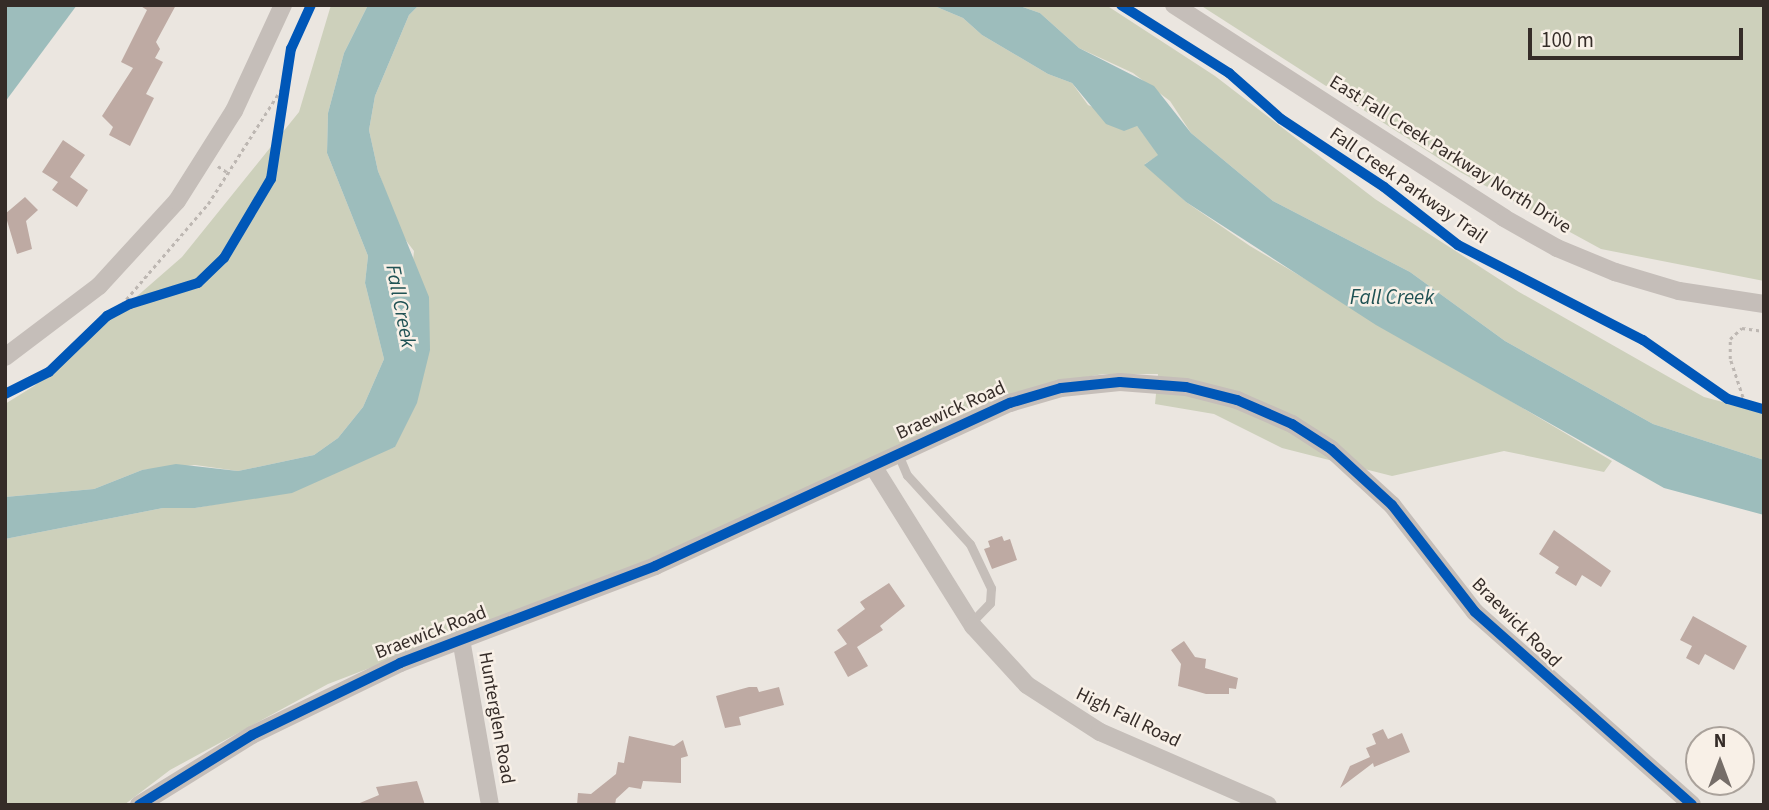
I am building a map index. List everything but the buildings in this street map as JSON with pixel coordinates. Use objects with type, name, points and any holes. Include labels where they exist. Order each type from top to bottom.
[{"type":"street","points":[[5,357],[99,286],[177,201],[234,111],[283,5]]},
{"type":"street","name":"East Fall Creek Parkway North Drive","points":[[1174,5],[1504,218],[1557,248],[1615,272],[1679,291],[1764,304]]},
{"type":"street","name":"Braewick Road","points":[[139,805],[217,754],[298,710],[461,639],[655,566],[1010,403],[1093,383],[1186,387],[1250,404],[1303,431],[1363,475],[1475,612],[1692,805]]},
{"type":"street","name":"High Fall Road","points":[[873,466],[971,623],[1017,676],[1059,708],[1100,732],[1268,805]]},
{"type":"street","name":"Hunterglen Road","points":[[461,639],[490,805]]},
{"type":"lane","points":[[898,454],[912,481],[970,544],[991,588],[990,603],[971,623]]},
{"type":"path","points":[[279,123],[284,82]]},
{"type":"path","points":[[117,310],[208,204],[284,82]]},
{"type":"path","points":[[107,316],[140,301]]},
{"type":"path","points":[[1745,404],[1730,359],[1730,339],[1742,328],[1764,331]]},
{"type":"path","points":[[1728,400],[1760,408]]},
{"type":"green space","points":[[331,5],[368,5],[344,53],[328,113],[327,153],[368,256],[365,283],[384,359],[363,407],[338,438],[314,455],[238,471],[195,465],[142,470],[94,489],[5,497],[5,404],[34,386],[182,257],[299,112]]},
{"type":"green space","points":[[419,5],[932,5],[963,18],[982,35],[1048,74],[1072,83],[1088,105],[1137,126],[1159,155],[1145,164],[1186,202],[1250,246],[1612,461],[1604,472],[1504,451],[1392,476],[1282,448],[1214,414],[1155,404],[1158,374],[1103,374],[1042,385],[620,572],[328,684],[170,770],[124,805],[5,805],[5,539],[163,508],[195,508],[239,500],[395,447],[414,251],[401,234],[378,171],[369,130],[375,96],[409,15]]},
{"type":"green space","points":[[1017,5],[1106,5],[1215,76],[1375,199],[1519,292],[1704,397],[1764,413],[1764,460],[1653,424],[1505,341],[1410,272],[1273,201],[1191,133],[1170,101],[1133,73],[1079,48],[1040,13]]},
{"type":"green space","points":[[1200,5],[1764,5],[1764,281],[1601,249],[1460,172]]},
{"type":"water","points":[[5,5],[77,5],[5,102]]},
{"type":"water","name":"Fall Creek","points":[[368,5],[419,5],[409,15],[375,96],[369,130],[378,171],[429,297],[430,350],[417,403],[395,447],[292,493],[195,508],[163,508],[5,539],[5,497],[94,489],[142,470],[176,464],[238,471],[314,455],[338,438],[363,407],[384,359],[365,283],[368,256],[327,153],[328,113],[344,53]]},
{"type":"water","name":"Fall Creek","points":[[932,5],[1017,5],[1040,13],[1079,48],[1154,86],[1191,133],[1273,201],[1410,272],[1505,341],[1653,424],[1764,460],[1764,515],[1664,488],[1376,325],[1186,202],[1144,165],[1158,155],[1137,126],[1124,131],[1106,124],[1072,83],[1048,74],[982,35],[963,18]]},
{"type":"cycle path","points":[[5,394],[49,372],[107,316],[130,304],[198,283],[224,258],[271,179],[291,49],[311,5]]},
{"type":"cycle path","name":"Fall Creek Parkway Trail","points":[[1121,5],[1229,73],[1281,119],[1384,187],[1458,245],[1643,340],[1728,399],[1764,409]]},
{"type":"cycle path","points":[[139,805],[252,735],[400,663],[655,566],[1010,403],[1061,388],[1120,382],[1186,387],[1237,400],[1292,424],[1331,449],[1392,505],[1475,612],[1692,805]]}]
